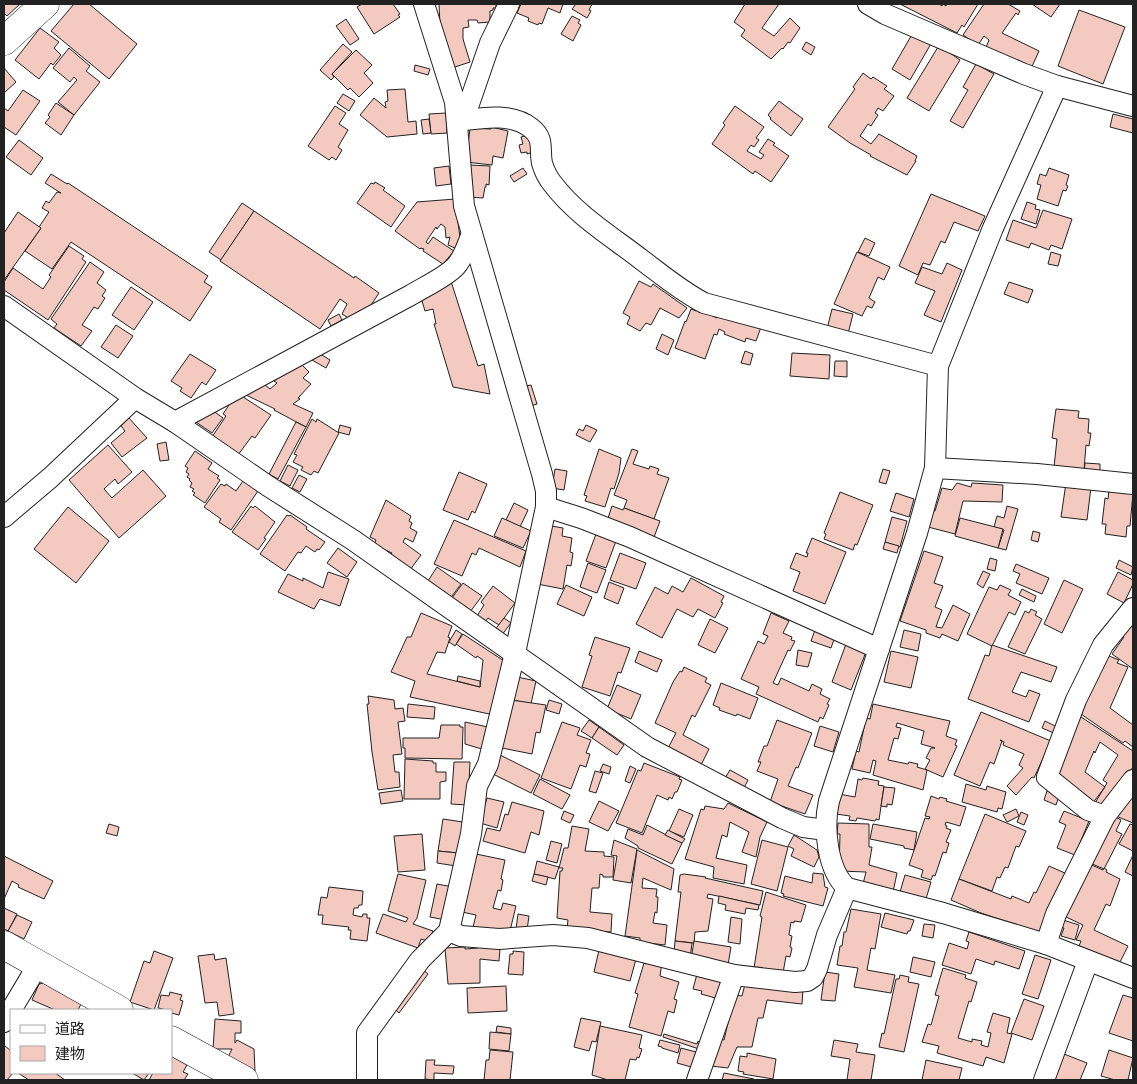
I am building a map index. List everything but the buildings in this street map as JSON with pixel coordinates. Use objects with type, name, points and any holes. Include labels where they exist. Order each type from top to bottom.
[{"type":"street","points":[[4,41],[45,4]]},
{"type":"street","points":[[367,1080],[367,1034],[420,960],[449,931],[471,834],[477,786],[488,764],[515,653],[546,507],[546,491],[542,474],[463,200],[455,102],[424,4]]},
{"type":"street","points":[[457,121],[469,104],[490,43],[509,4]]},
{"type":"street","points":[[868,4],[885,14],[955,45],[1057,86],[1133,106]]},
{"type":"street","points":[[1057,86],[993,228],[938,366],[935,468],[917,533],[829,802],[826,815],[826,830],[834,872],[840,882],[847,888],[943,913],[1046,944],[1133,978]]},
{"type":"street","points":[[457,121],[503,118],[530,128],[540,140],[542,161],[551,183],[594,224],[686,294],[704,303],[938,366]]},
{"type":"street","points":[[175,422],[411,295],[455,268],[472,234]]},
{"type":"street","points":[[4,306],[134,398],[175,422],[268,486],[353,540],[647,747],[782,818],[803,827],[826,830]]},
{"type":"street","points":[[4,517],[50,478],[134,398]]},
{"type":"street","points":[[935,468],[1037,474],[1133,484]]},
{"type":"street","points":[[546,507],[630,537],[879,649]]},
{"type":"street","points":[[1105,816],[1088,810],[1046,777],[1076,700],[1103,645],[1133,608]]},
{"type":"street","points":[[1046,944],[1056,914],[1105,816],[1133,780]]},
{"type":"street","points":[[449,931],[461,936],[492,939],[553,935],[588,938],[734,975],[795,982],[806,981],[813,977],[817,970],[828,935],[847,888]]},
{"type":"street","points":[[4,945],[117,1009]]},
{"type":"street","points":[[1044,1080],[1088,961]]},
{"type":"street","points":[[12,1009],[38,965]]},
{"type":"street","points":[[697,1080],[734,975]]},
{"type":"street","points":[[172,1041],[244,1080]]}]
